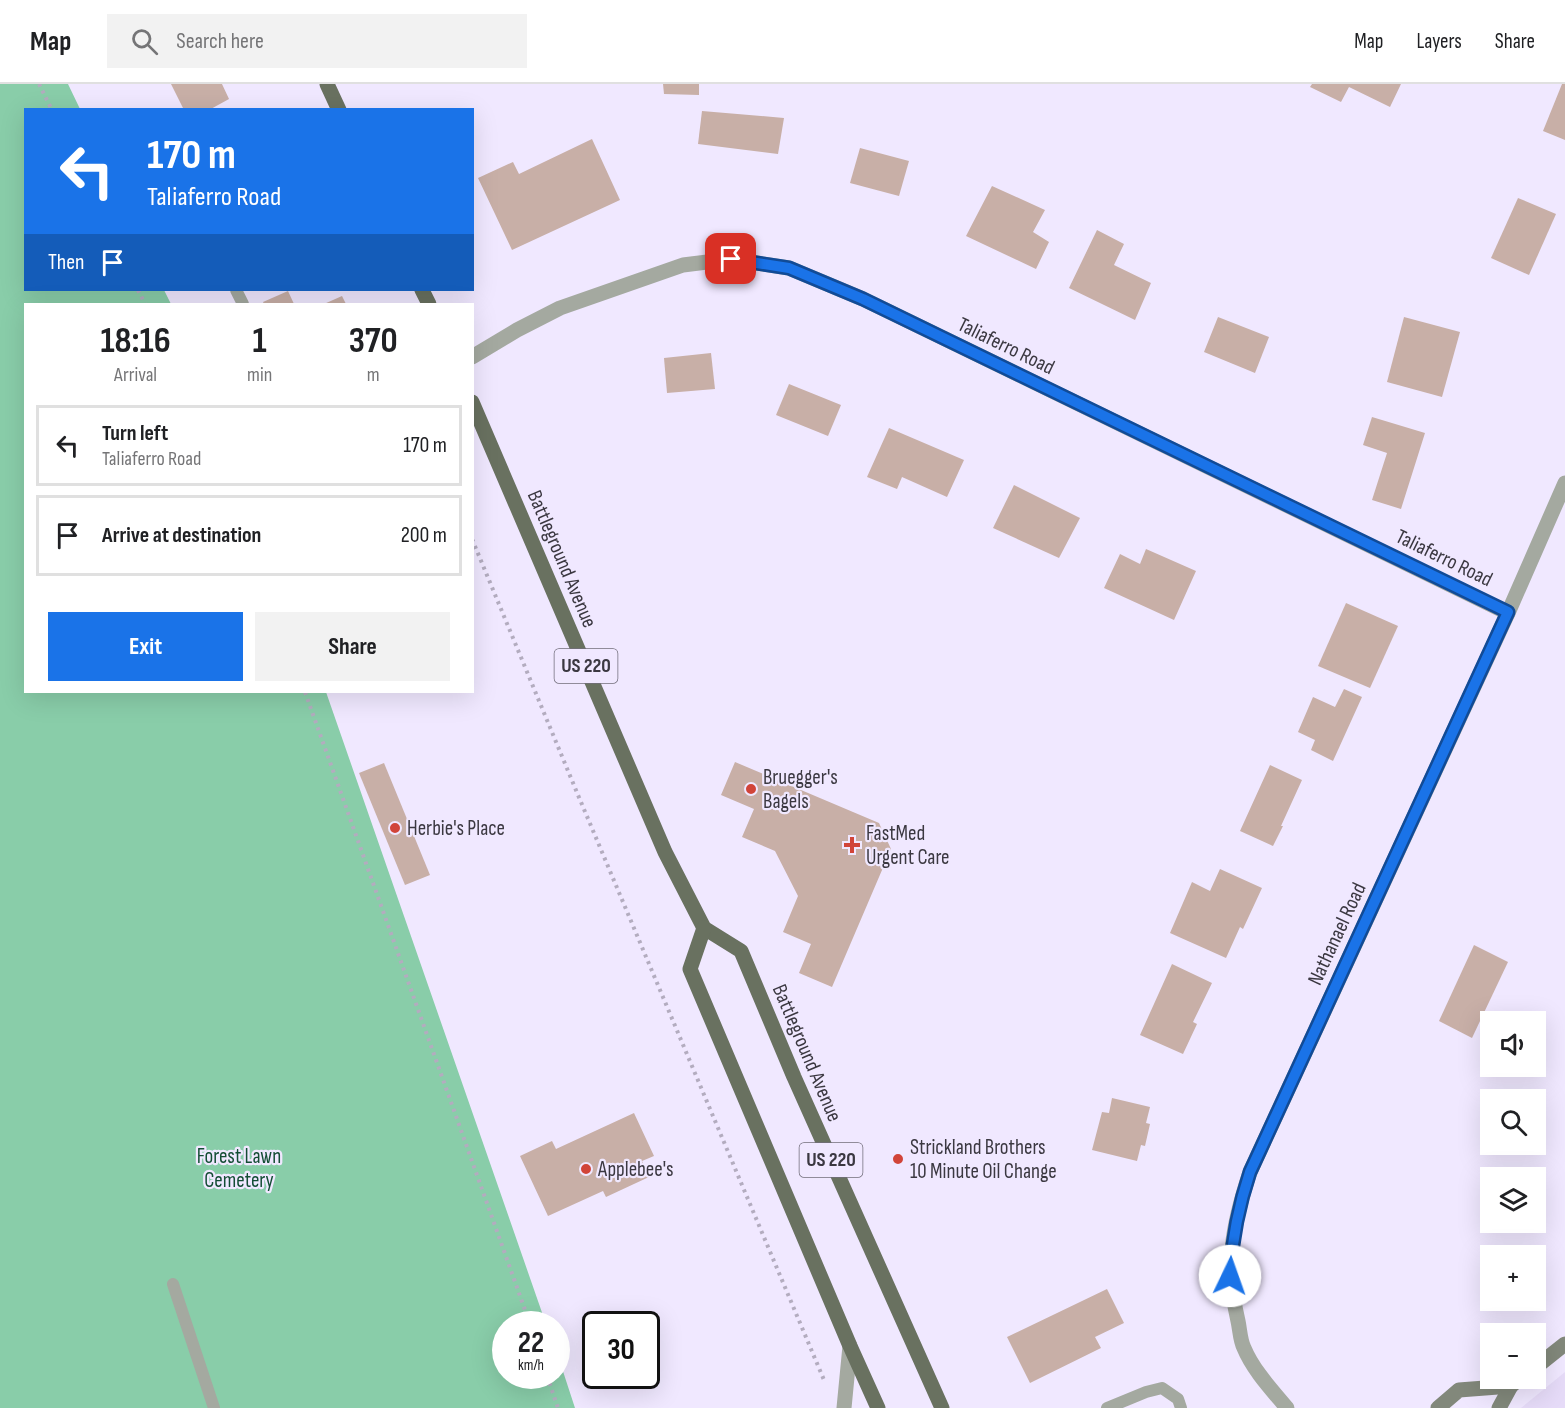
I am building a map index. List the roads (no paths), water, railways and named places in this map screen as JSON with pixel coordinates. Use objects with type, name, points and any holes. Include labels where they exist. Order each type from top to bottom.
[{"type":"main road","points":[[327,84],[338,108]]},
{"type":"main road","name":"Battleground Avenue","points":[[474,407],[665,852],[704,928],[741,951],[799,1088],[942,1408]]},
{"type":"main road","name":"US 220","points":[[704,928],[690,969],[878,1408]]},
{"type":"main road","points":[[1546,1359],[1565,1344]]},
{"type":"main road","points":[[1438,1408],[1459,1390],[1480,1387]]},
{"type":"main road","points":[[1499,1408],[1511,1389]]},
{"type":"street","name":"Taliaferro Road","points":[[474,356],[560,308],[682,265],[731,259],[789,268],[863,299],[1508,612]]},
{"type":"street","name":"Nathanael Road","points":[[1287,1408],[1261,1376],[1244,1348],[1230,1276],[1238,1209],[1250,1172],[1565,483]]},
{"type":"street","points":[[844,1408],[850,1346]]},
{"type":"lane","points":[[173,1284],[214,1408]]},
{"type":"lane","points":[[1107,1408],[1162,1388],[1178,1399],[1181,1408]]},
{"type":"place","name":"Bruegger's Bagels","points":[[751,789]]},
{"type":"place","name":"Herbie's Place","points":[[395,828]]},
{"type":"place","name":"FastMed Urgent Care","points":[[852,845]]},
{"type":"place","name":"Strickland Brothers 10 Minute Oil Change","points":[[898,1159]]},
{"type":"place","name":"Applebee's","points":[[586,1169]]},
{"type":"park label","name":"Forest Lawn Cemetery","points":[[239,1168]]}]
